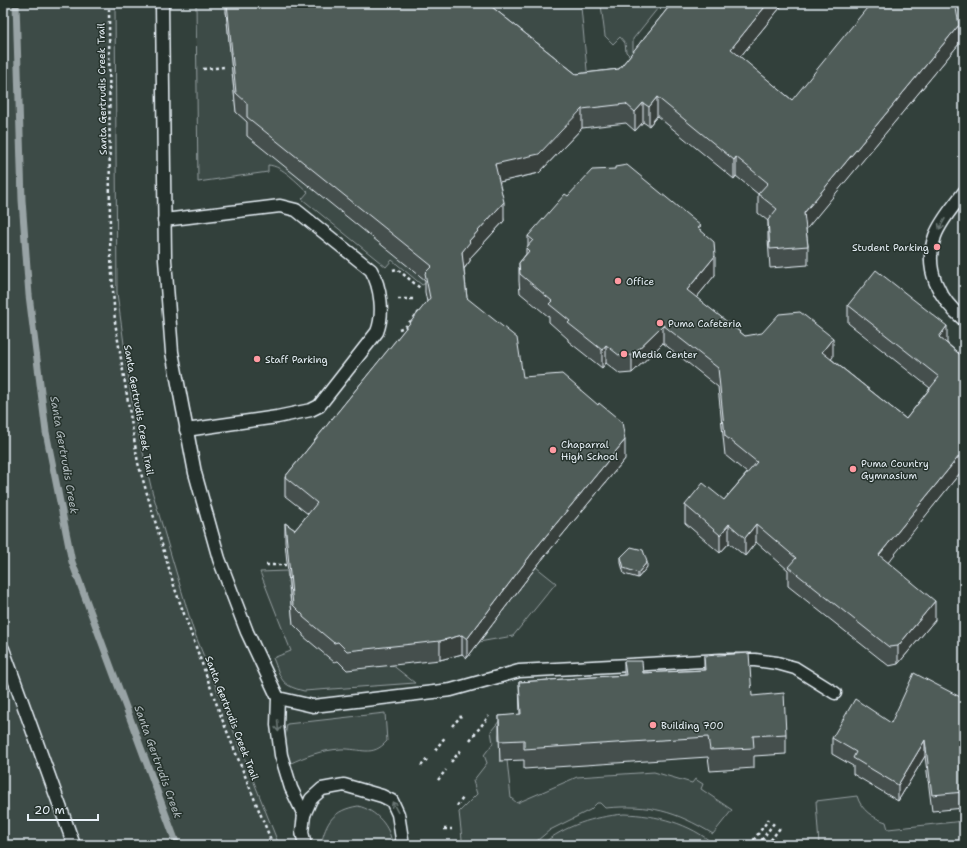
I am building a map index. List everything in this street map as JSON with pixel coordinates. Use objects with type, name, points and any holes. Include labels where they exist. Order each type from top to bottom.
[{"type":"lane","points":[[162,3],[164,260],[172,352],[186,430],[219,559],[247,632],[278,698],[277,725],[281,756],[291,788],[304,815]]},
{"type":"lane","points":[[964,192],[947,214],[935,236],[932,254],[932,274],[937,288],[947,303],[964,320]]},
{"type":"lane","points":[[164,220],[280,206],[296,210],[371,270],[377,280],[381,321],[377,332],[319,406],[311,410],[277,417],[186,430]]},
{"type":"lane","points":[[3,649],[74,845]]},
{"type":"lane","points":[[278,698],[313,706],[451,690],[519,671],[721,660],[755,660],[777,663],[795,668],[835,693]]},
{"type":"lane","points":[[305,845],[302,832],[304,815],[311,799],[322,789],[344,785],[382,796],[392,802],[398,814],[403,845]]},
{"type":"path","name":"Santa Gertrudis Creek Trail","points":[[109,3],[110,242],[115,322],[138,463],[175,589],[222,719],[273,845]]},
{"type":"path","points":[[202,69],[225,68]]},
{"type":"path","points":[[393,270],[397,269],[420,288]]},
{"type":"path","points":[[396,299],[416,299]]},
{"type":"path","points":[[399,329],[405,327],[420,311]]},
{"type":"path","points":[[266,565],[286,565]]},
{"type":"path","points":[[452,726],[461,716]]},
{"type":"path","points":[[470,740],[489,716]]},
{"type":"path","points":[[435,750],[446,736]]},
{"type":"path","points":[[451,762],[462,749]]},
{"type":"path","points":[[421,766],[429,756]]},
{"type":"path","points":[[438,780],[446,770]]},
{"type":"path","points":[[457,806],[463,798]]},
{"type":"path","points":[[750,845],[769,819]]},
{"type":"path","points":[[758,845],[774,823]]},
{"type":"path","points":[[767,845],[780,828]]},
{"type":"path","points":[[444,829],[452,829]]},
{"type":"shaded area","points":[[3,3],[115,3],[117,293],[133,409],[152,491],[193,629],[279,845],[5,845],[3,842]]},
{"type":"shaded area","name":"Chaparral High School","points":[[115,3],[964,3],[964,845],[279,845],[193,629],[152,491],[133,409],[117,293]]},
{"type":"shaded area","points":[[196,3],[233,3],[226,11],[236,112],[428,273],[426,283],[422,285],[392,260],[386,267],[302,199],[308,192],[279,168],[268,165],[268,172],[198,182]]},
{"type":"shaded area","points":[[463,3],[662,3],[633,39],[633,59],[626,52],[625,43],[620,37],[613,44],[605,36],[601,5],[581,7],[589,91]]},
{"type":"shaded area","points":[[536,567],[556,583],[513,636],[479,642]]},
{"type":"shaded area","points":[[287,571],[293,624],[338,661],[391,664],[415,683],[304,691],[286,684],[280,677],[273,658],[291,651],[260,572]]},
{"type":"shaded area","points":[[385,713],[387,741],[382,746],[371,751],[341,749],[321,752],[289,764],[285,737],[287,724]]},
{"type":"shaded area","points":[[501,719],[499,736],[500,761],[507,760],[511,798],[517,803],[577,777],[654,772],[692,783],[695,779],[703,784],[701,789],[732,810],[713,834],[686,820],[662,811],[636,807],[605,808],[600,803],[597,803],[590,810],[550,830],[532,845],[457,845],[462,839],[459,812],[477,794],[473,781],[487,763],[484,755],[493,743],[491,731]]},
{"type":"shaded area","points":[[857,796],[861,805],[868,813],[886,822],[888,829],[964,821],[964,845],[819,845],[816,801]]},
{"type":"shaded area","points":[[358,806],[371,811],[381,820],[389,832],[392,845],[321,845],[326,829],[332,818],[343,810]]},
{"type":"shaded area","points":[[624,814],[660,818],[672,822],[694,831],[715,845],[541,845],[560,832],[580,823],[601,817]]},
{"type":"building","points":[[227,3],[487,3],[576,74],[619,69],[672,3],[768,3],[731,49],[792,100],[871,3],[955,3],[959,25],[804,213],[808,246],[770,249],[768,220],[777,209],[758,194],[768,183],[736,157],[734,160],[657,97],[649,107],[643,103],[635,112],[626,104],[582,109],[539,154],[495,164],[504,202],[469,241],[470,242],[462,252],[467,298],[517,338],[523,377],[562,374],[598,405],[599,403],[622,422],[625,440],[536,548],[467,639],[462,635],[440,641],[347,651],[338,642],[334,643],[303,617],[303,615],[293,605],[285,523],[295,530],[317,503],[285,477],[430,298],[425,273],[432,266],[247,117],[247,103],[236,93]]},
{"type":"building","points":[[627,165],[701,226],[698,228],[714,242],[715,256],[687,290],[745,336],[762,333],[779,314],[800,312],[833,338],[822,352],[906,419],[939,377],[848,305],[876,270],[947,326],[939,337],[964,358],[964,450],[879,555],[935,601],[898,646],[889,647],[788,567],[796,558],[756,524],[745,538],[729,524],[720,535],[685,505],[703,483],[724,500],[757,462],[725,436],[718,368],[663,325],[632,355],[620,356],[606,345],[602,350],[568,323],[570,321],[549,304],[552,301],[520,274],[519,263],[529,251],[526,248],[533,240],[528,236],[565,194],[568,196],[592,170],[615,169],[615,167]]},
{"type":"building","points":[[631,547],[643,550],[647,562],[638,573],[624,568],[621,557]]},
{"type":"building","name":"Building 700","points":[[749,653],[752,696],[784,693],[786,734],[753,736],[754,748],[710,750],[708,737],[524,749],[524,740],[500,741],[499,716],[521,714],[519,682],[626,675],[624,661],[642,661],[643,673],[705,670],[704,656]]},
{"type":"building","points":[[914,673],[964,699],[964,792],[932,795],[925,740],[898,785],[853,758],[856,752],[832,738],[855,699],[891,723]]},
{"type":"waterway","name":"Santa Gertrudis Creek","points":[[16,3],[22,200],[29,295],[46,432],[72,562],[177,845]]},
{"type":"place","name":"Student Parking","points":[[937,247]]},
{"type":"place","name":"Office","points":[[618,281]]},
{"type":"place","name":"Puma Cafeteria","points":[[660,323]]},
{"type":"place","name":"Media Center","points":[[624,354]]},
{"type":"place","name":"Staff Parking","points":[[257,359]]},
{"type":"place","name":"Chaparral High School","points":[[553,450]]},
{"type":"place","name":"Puma Country Gymnasium","points":[[853,469]]},
{"type":"place","name":"Building 700","points":[[653,725]]}]
